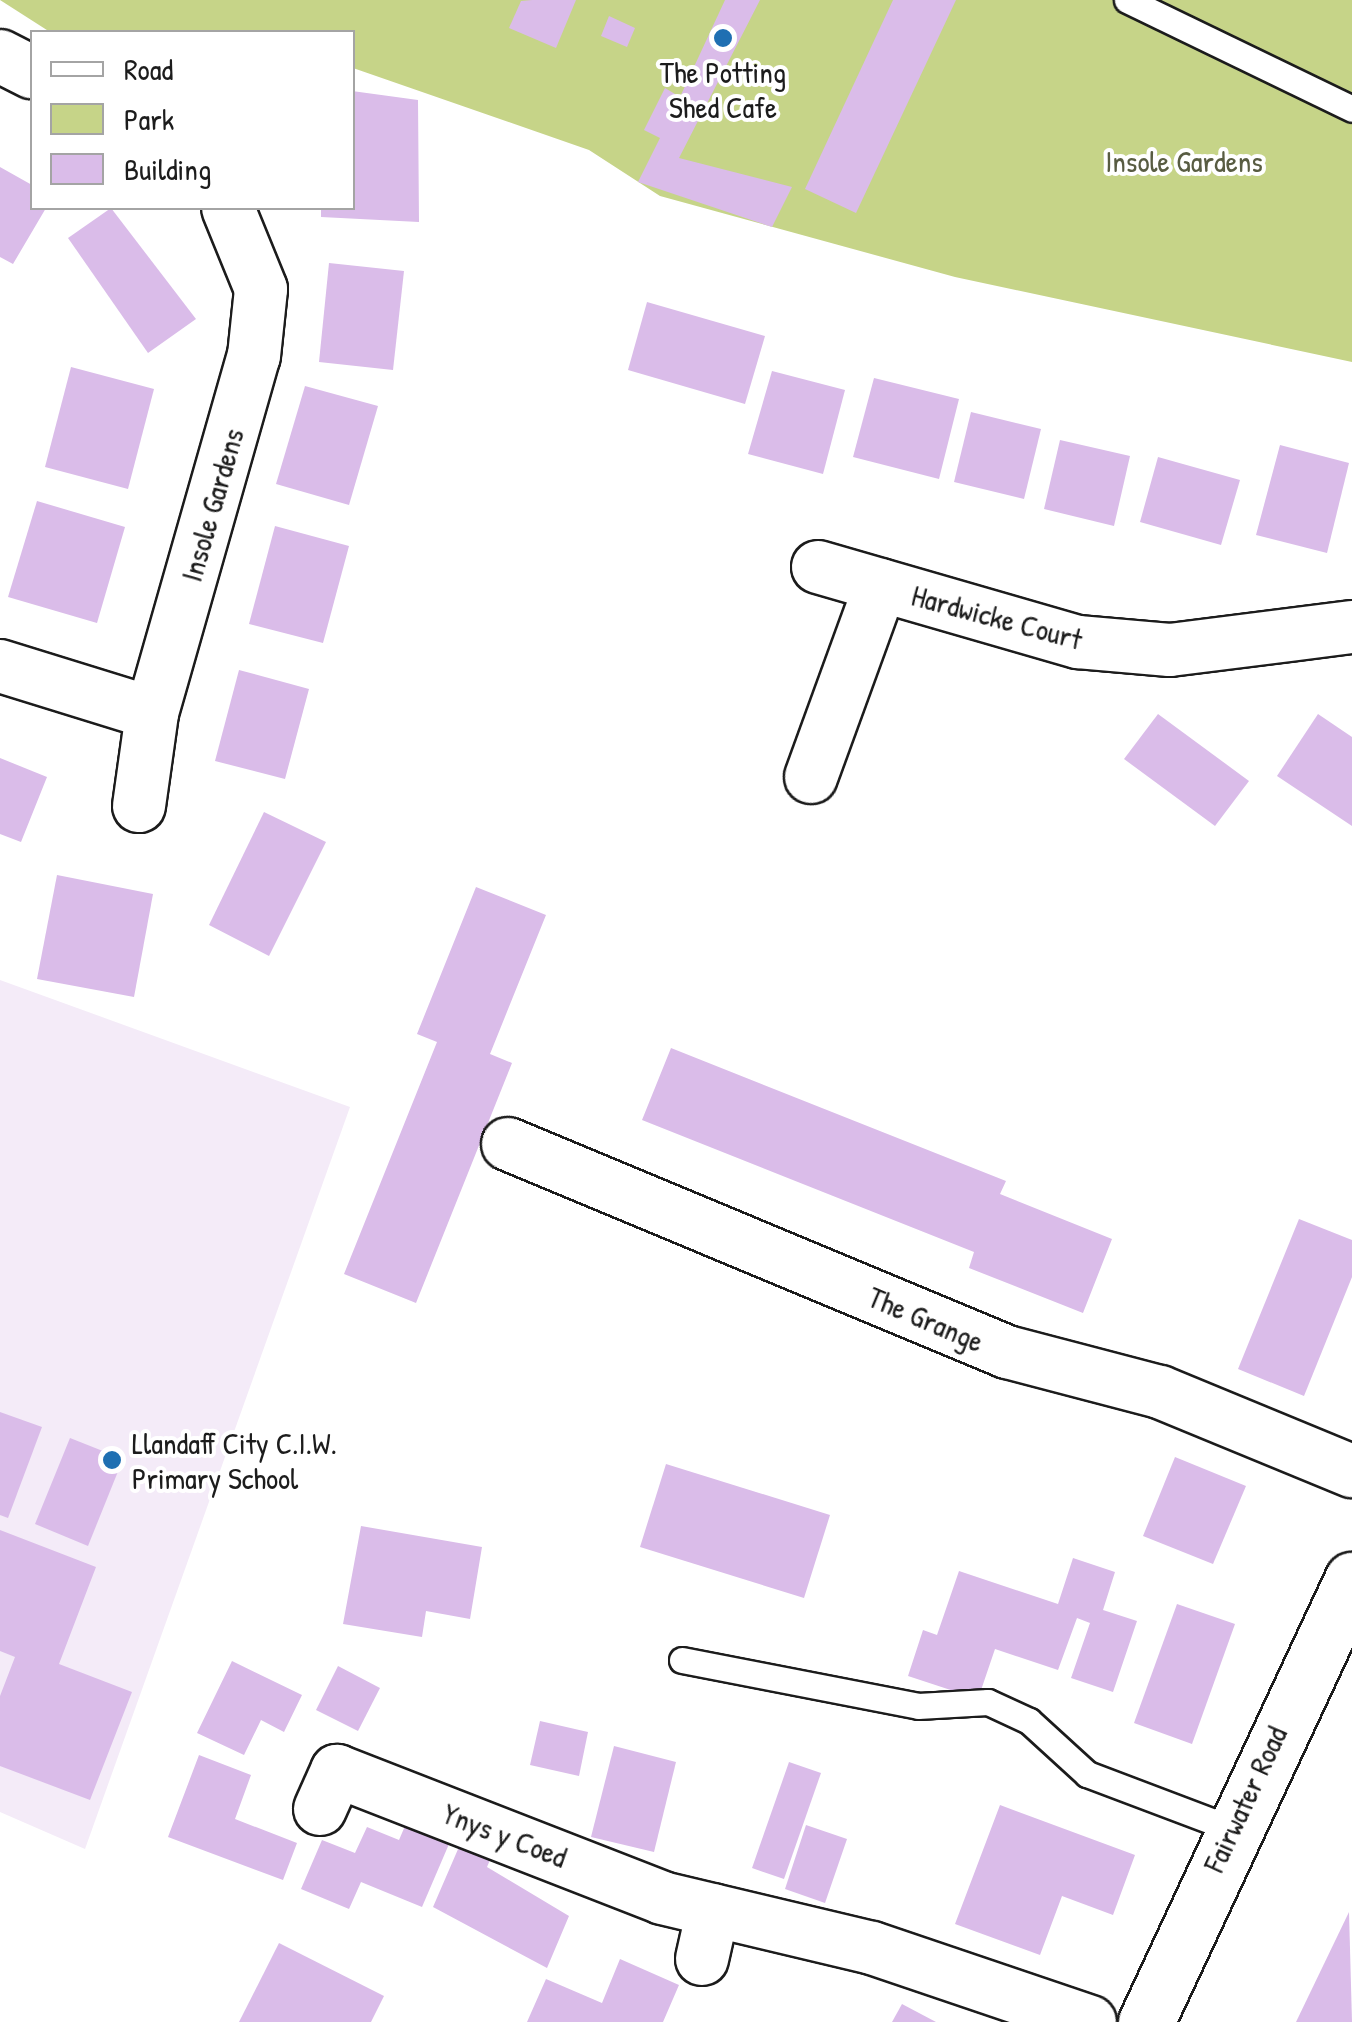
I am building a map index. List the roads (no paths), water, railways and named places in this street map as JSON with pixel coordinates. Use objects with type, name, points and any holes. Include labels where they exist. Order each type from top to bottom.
[{"type":"street","points":[[0,56],[30,71]]},
{"type":"street","name":"Insole Gardens","points":[[139,806],[152,713],[254,356],[261,289],[229,210]]},
{"type":"street","name":"Hardwicke Court","points":[[818,568],[1078,642],[1170,650],[1352,626]]},
{"type":"street","name":"Hardwicke Court","points":[[811,777],[881,585]]},
{"type":"street","points":[[0,666],[152,713]]},
{"type":"street","name":"The Grange","points":[[508,1144],[1007,1352],[1160,1392],[1352,1471]]},
{"type":"street","name":"Fairwater Road","points":[[1146,2022],[1230,1828],[1348,1598]]},
{"type":"street","name":"Ynys y Coed","points":[[320,1808],[337,1771],[707,1935],[872,1948],[1090,2022]]},
{"type":"lane","points":[[1127,0],[1352,108]]},
{"type":"lane","points":[[682,1660],[918,1706],[988,1702],[1030,1721],[1087,1774],[1230,1828]]},
{"type":"place","name":"The Potting Shed Cafe","points":[[723,38]]},
{"type":"place","name":"Llandaff City C.I.W. Primary School","points":[[112,1460]]}]
